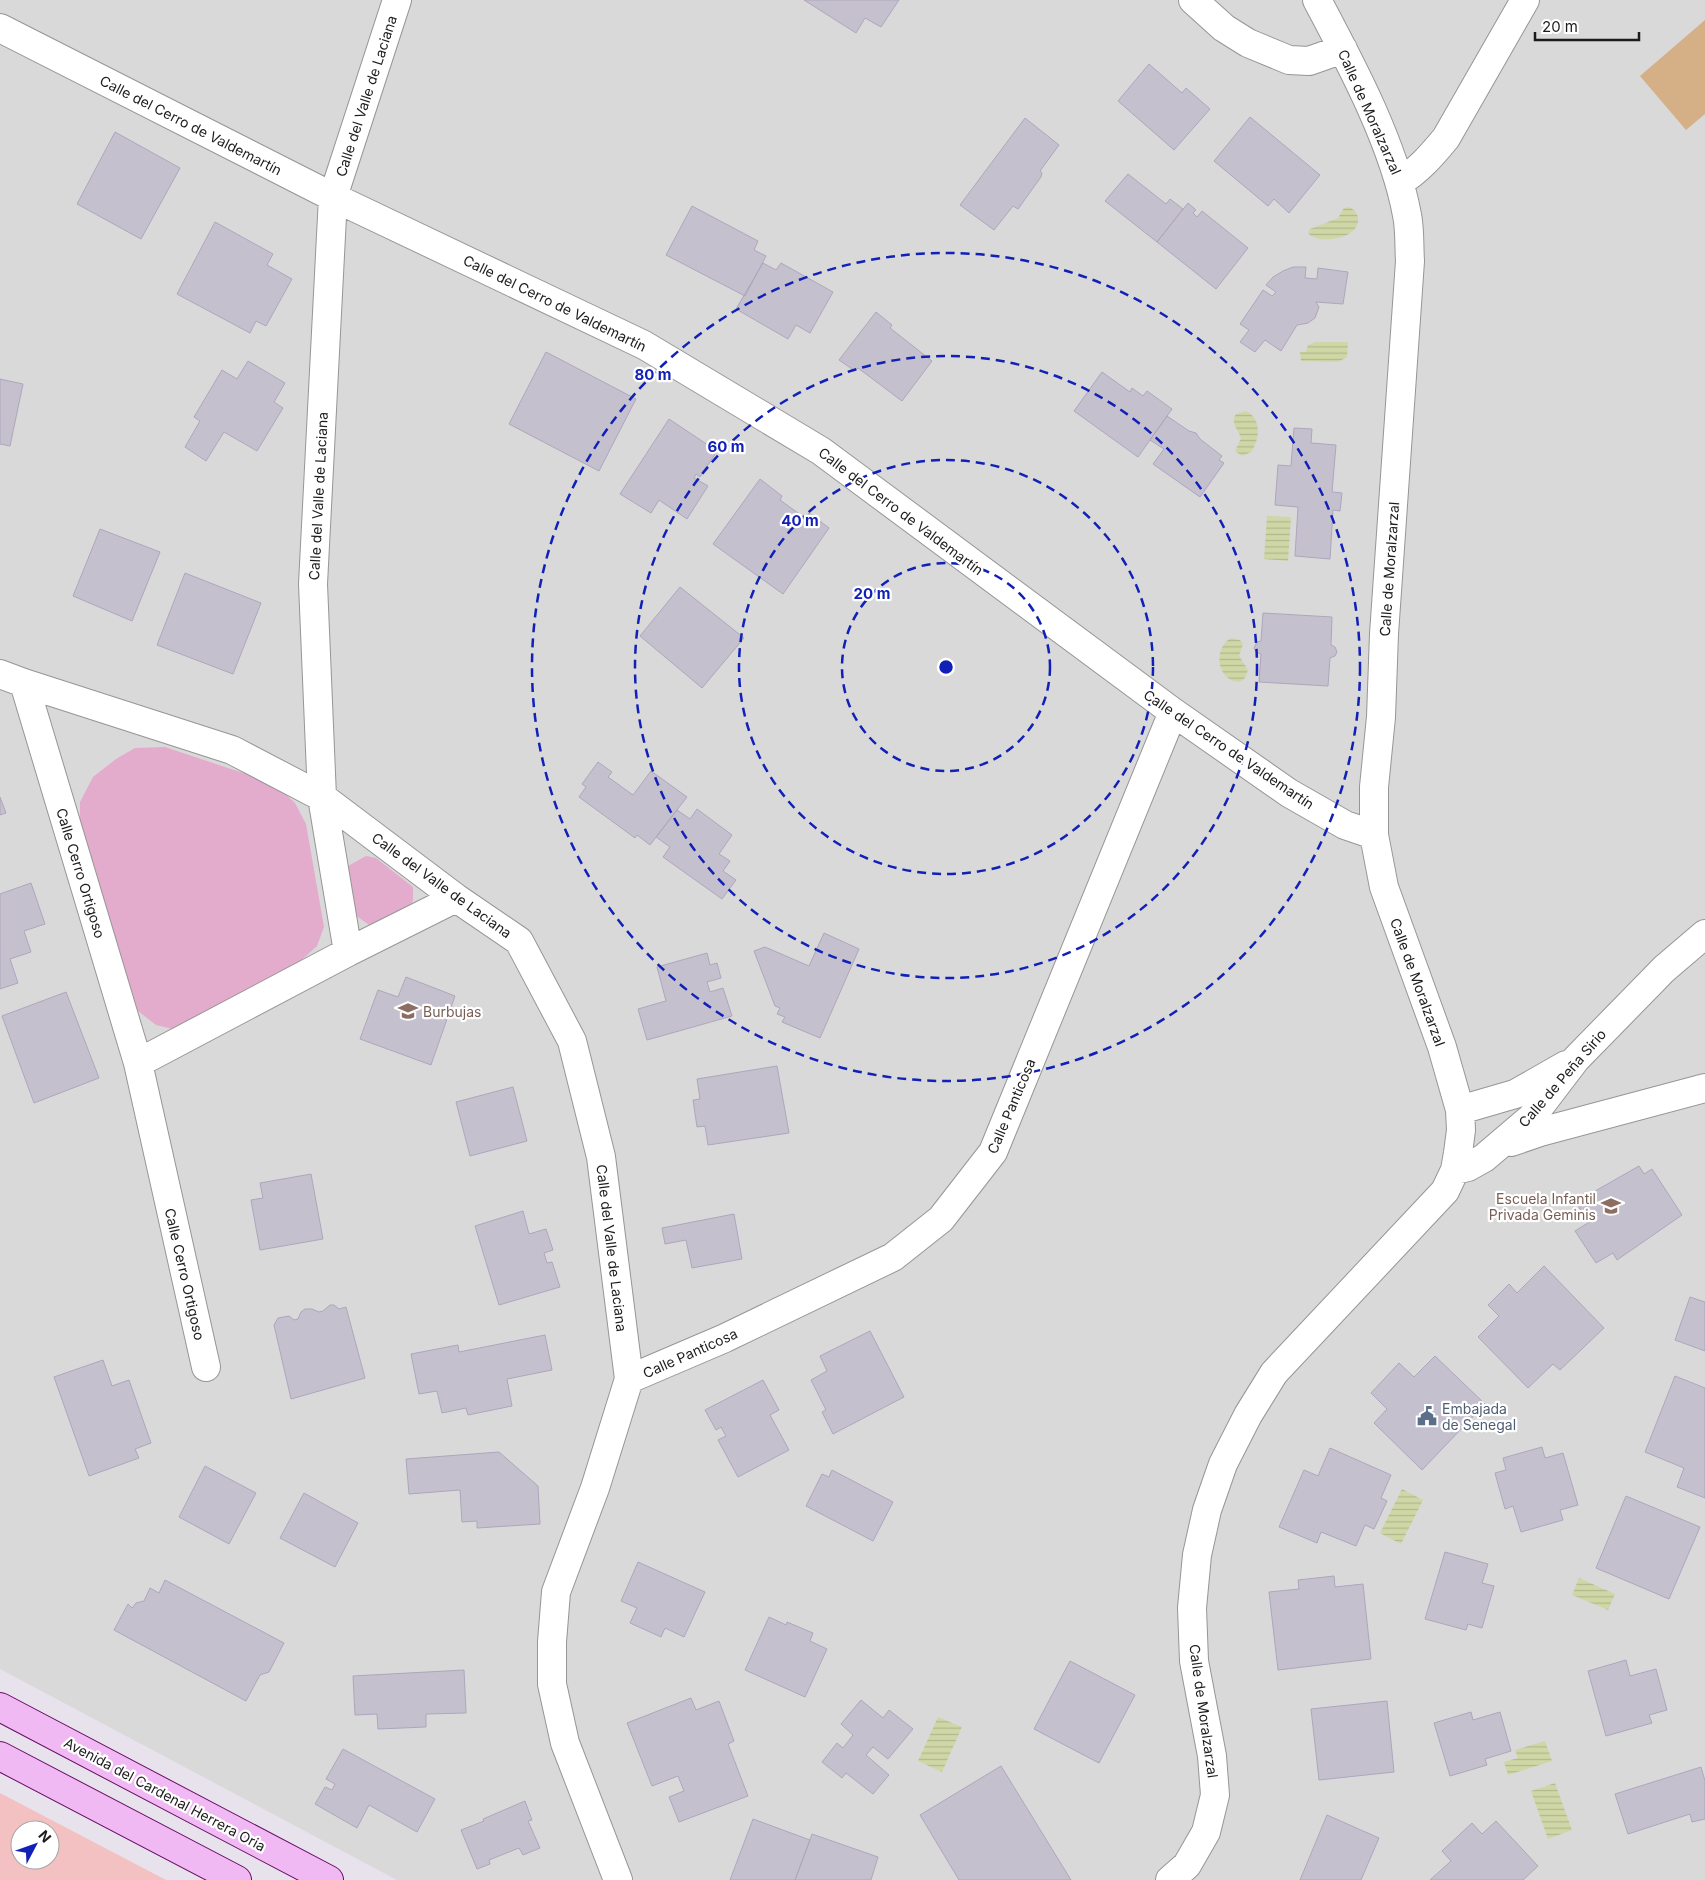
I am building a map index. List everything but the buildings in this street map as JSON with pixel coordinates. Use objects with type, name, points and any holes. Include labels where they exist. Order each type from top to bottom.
[{"type":"main road","name":"Avenida del Cardenal Herrera Oria","points":[[0,1707],[329,1880]]},
{"type":"main road","points":[[0,1756],[237,1880]]},
{"type":"street","name":"Calle del Valle de Laciana","points":[[397,0],[333,197],[313,584],[322,797],[456,898],[519,940],[572,1041],[601,1157],[629,1379],[595,1488],[556,1592],[552,1642],[552,1684],[565,1743],[618,1880]]},
{"type":"street","points":[[1193,0],[1224,28],[1248,43],[1289,60],[1308,61],[1342,49]]},
{"type":"street","name":"Calle de Moralzarzal","points":[[1170,1880],[1187,1865],[1206,1832],[1216,1795],[1212,1756],[1194,1661],[1192,1608],[1197,1555],[1205,1519],[1223,1464],[1248,1415],[1274,1373],[1445,1191],[1455,1170],[1461,1130],[1460,1110],[1442,1047],[1384,887],[1374,835],[1374,787],[1381,718],[1384,634],[1410,261],[1408,217],[1400,182],[1378,126],[1317,0]]},
{"type":"street","points":[[1400,182],[1415,173],[1446,138],[1525,0]]},
{"type":"street","name":"Calle del Cerro de Valdemartín","points":[[0,28],[333,197],[644,345],[821,451],[1173,712],[1289,793],[1345,825],[1374,835]]},
{"type":"street","name":"Calle Cerro Ortigoso","points":[[12,679],[232,750],[322,797]]},
{"type":"street","name":"Calle Cerro Ortigoso","points":[[12,679],[138,1063],[206,1368]]},
{"type":"street","name":"Calle Panticosa","points":[[629,1379],[725,1338],[893,1257],[941,1219],[994,1152],[1173,712]]},
{"type":"street","points":[[322,797],[348,952]]},
{"type":"street","points":[[138,1063],[348,952],[456,898]]},
{"type":"street","name":"Calle de Peña Sirio","points":[[1455,1170],[1468,1167],[1484,1158],[1531,1118],[1576,1059],[1664,969],[1705,934]]},
{"type":"street","points":[[1460,1110],[1515,1094],[1576,1059]]},
{"type":"street","points":[[1498,1147],[1540,1132],[1705,1088]]},
{"type":"shaded area","points":[[0,0],[1705,0],[1705,1880],[397,1880],[0,1669]]},
{"type":"shaded area","points":[[1705,20],[1705,114],[1686,130],[1640,76]]},
{"type":"shaded area","points":[[1348,207],[1355,211],[1358,218],[1357,225],[1353,231],[1346,236],[1320,239],[1308,233],[1310,229],[1338,218],[1344,208]]},
{"type":"shaded area","points":[[1315,342],[1348,342],[1347,357],[1338,362],[1301,361],[1300,352],[1306,352],[1308,345]]},
{"type":"shaded area","points":[[1246,411],[1255,419],[1258,435],[1251,452],[1242,456],[1235,451],[1241,438],[1235,426],[1234,417],[1236,414]]},
{"type":"shaded area","points":[[1267,516],[1291,517],[1288,561],[1264,559]]},
{"type":"shaded area","points":[[1231,638],[1240,640],[1243,644],[1239,656],[1248,670],[1245,678],[1240,682],[1226,676],[1220,663],[1221,649]]},
{"type":"shaded area","points":[[165,747],[273,783],[295,803],[306,824],[324,927],[317,946],[296,965],[173,1029],[156,1025],[138,1011],[80,828],[80,802],[93,777],[116,759],[135,748]]},
{"type":"shaded area","points":[[366,856],[376,858],[413,887],[413,900],[410,908],[375,929],[355,915],[345,878],[348,866]]},
{"type":"shaded area","points":[[1402,1489],[1423,1500],[1401,1544],[1380,1533]]},
{"type":"shaded area","points":[[1579,1578],[1615,1594],[1608,1610],[1572,1595]]},
{"type":"shaded area","points":[[938,1717],[962,1727],[942,1772],[918,1761]]},
{"type":"shaded area","points":[[1545,1741],[1552,1761],[1508,1775],[1504,1762],[1518,1758],[1515,1750]]},
{"type":"shaded area","points":[[1555,1783],[1572,1830],[1548,1839],[1531,1791]]},
{"type":"shaded area","points":[[0,1793],[52,1820],[10,1820],[10,1870],[60,1870],[60,1824],[166,1880],[0,1880]]},
{"type":"place","name":"Burbujas","points":[[408,1011]]},
{"type":"place","name":"Escuela Infantil Privada Geminis","points":[[1611,1206]]},
{"type":"place","name":"Embajada de Senegal","points":[[1427,1416]]}]
